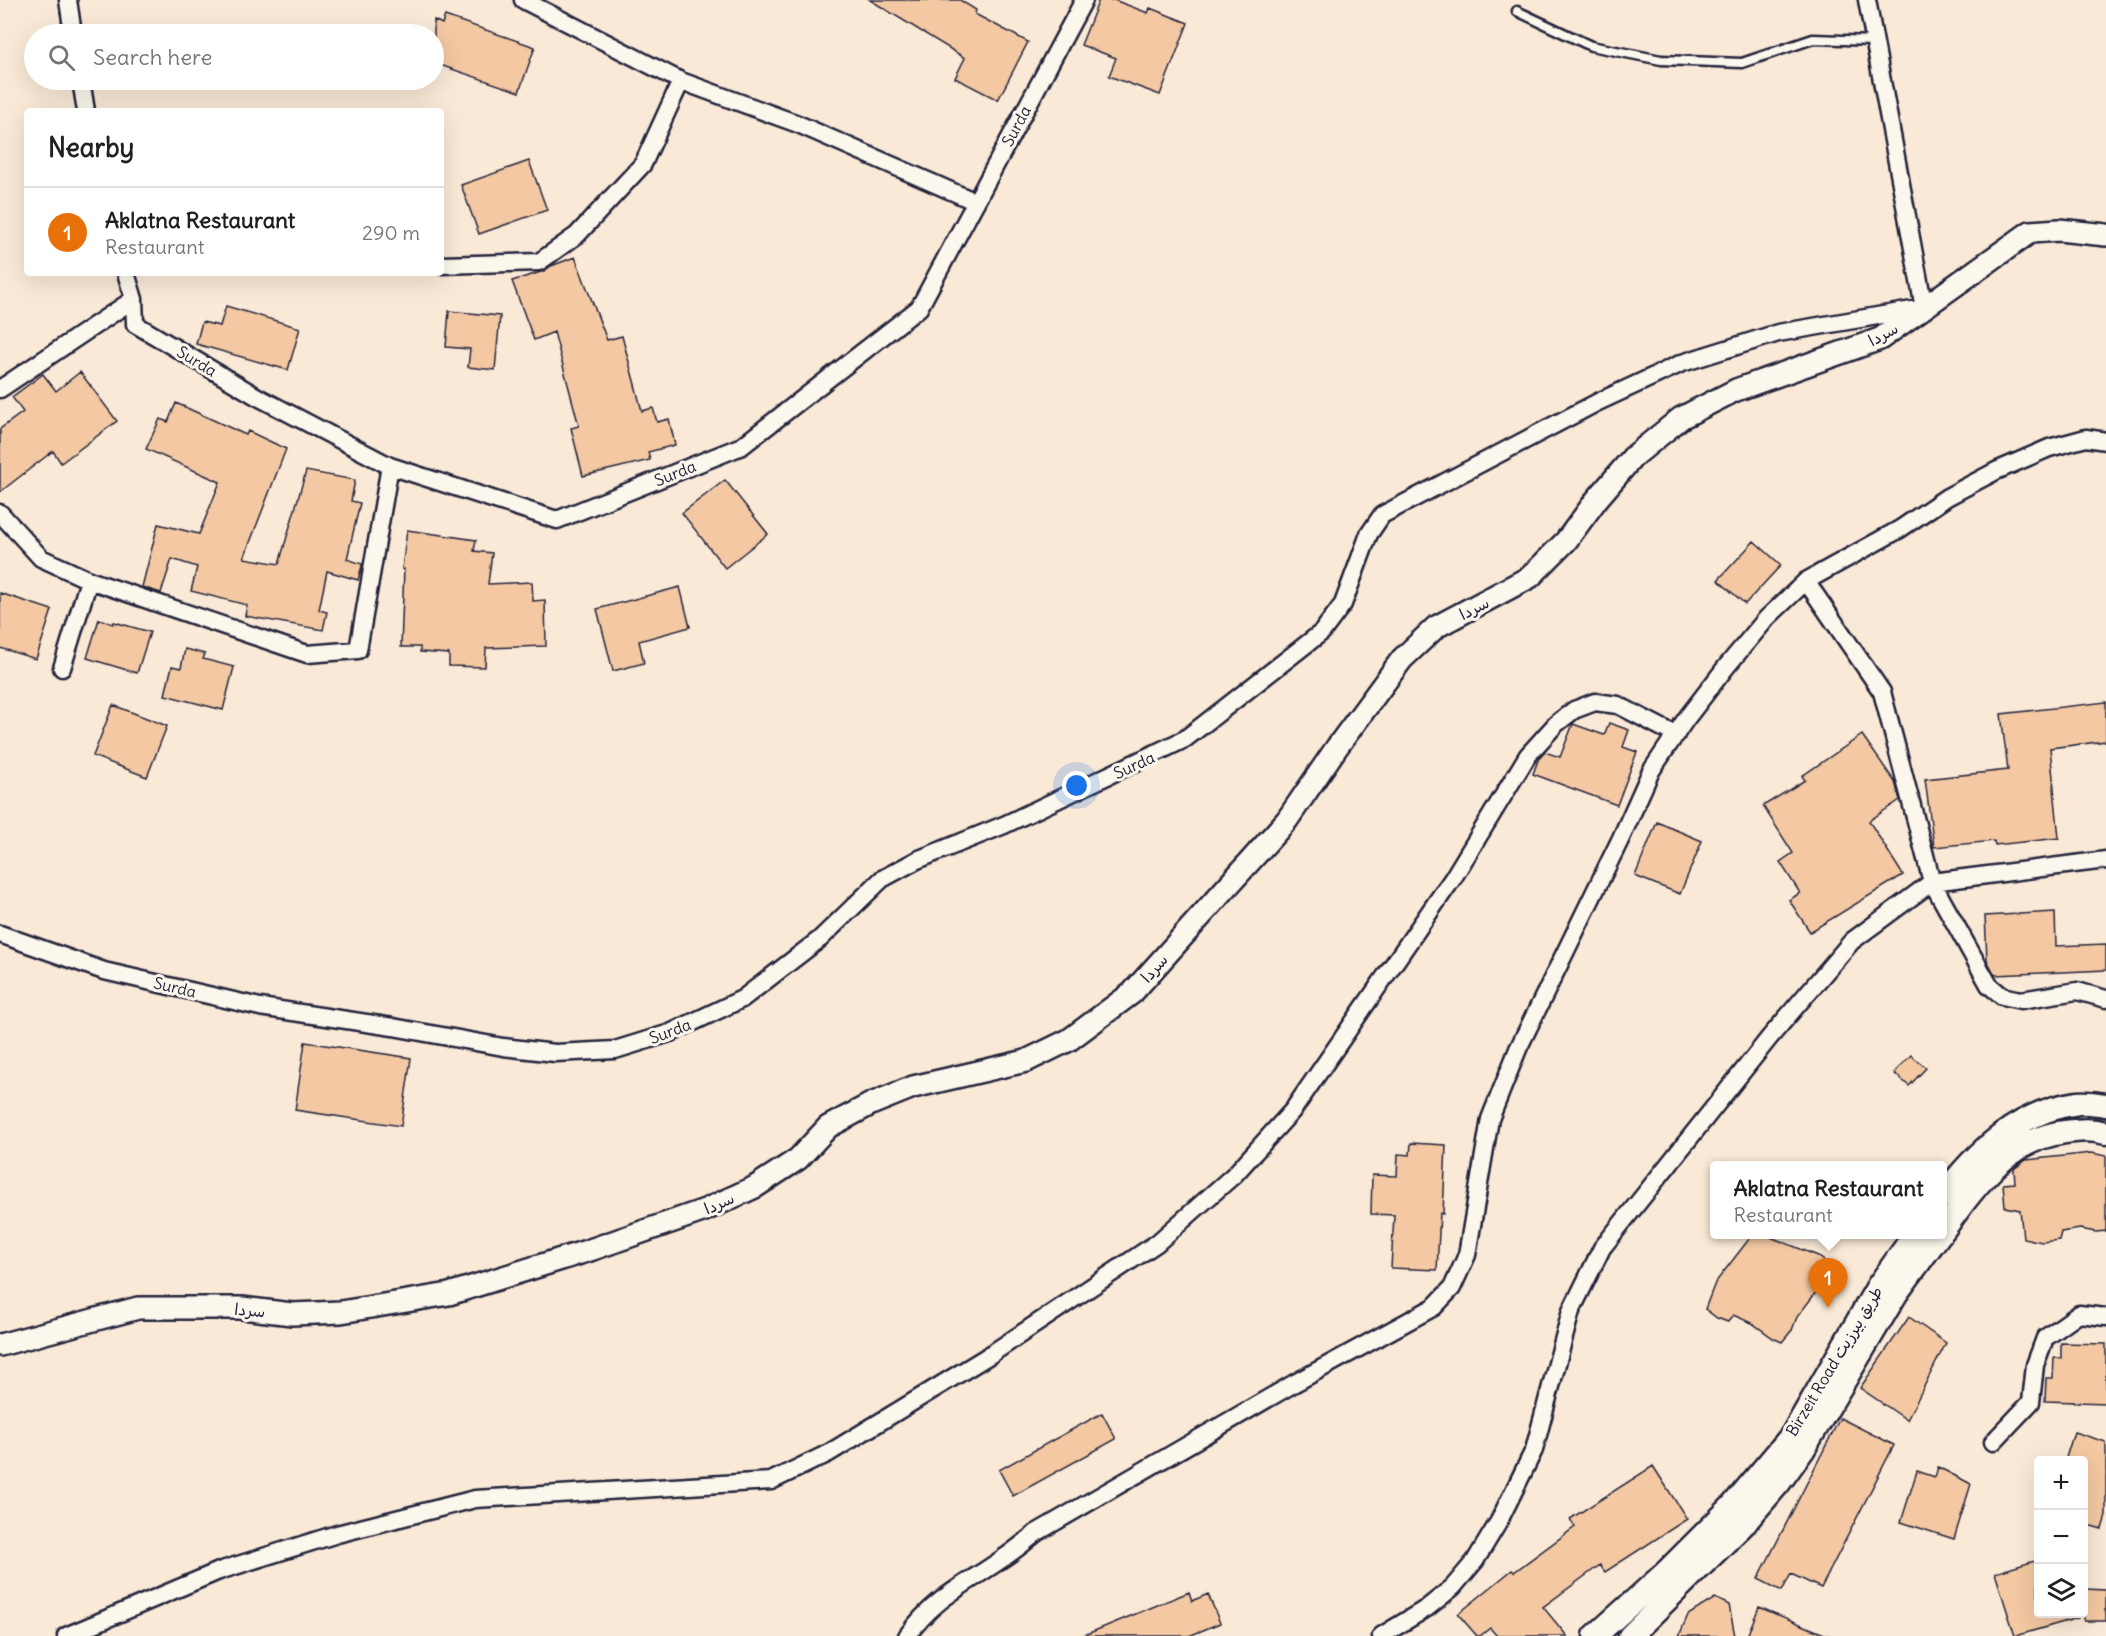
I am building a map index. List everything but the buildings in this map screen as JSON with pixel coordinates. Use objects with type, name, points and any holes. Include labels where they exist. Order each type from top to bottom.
[{"type":"main road","points":[[1947,1190],[1961,1171],[2008,1130],[2035,1115],[2054,1108],[2081,1103],[2106,1105]]},
{"type":"main road","points":[[1947,1225],[1976,1185],[1998,1162],[2014,1151],[2055,1133],[2089,1129],[2106,1133]]},
{"type":"main road","name":"Birzeit Road طريق بيرزيت","points":[[1595,1636],[1665,1573],[1732,1506],[1792,1435],[1887,1290],[1912,1239]]},
{"type":"main road","points":[[1630,1636],[1745,1523],[1779,1483],[1803,1450],[1887,1290],[1935,1239]]},
{"type":"street","points":[[68,0],[72,24]]},
{"type":"street","points":[[523,0],[681,81],[798,124],[976,202]]},
{"type":"street","name":"Surda","points":[[127,276],[134,300],[135,324],[256,396],[390,466],[557,520],[742,446],[919,308],[1084,0]]},
{"type":"street","points":[[1867,0],[1924,308]]},
{"type":"street","points":[[444,266],[539,262],[577,235],[643,164],[681,81]]},
{"type":"street","points":[[83,90],[86,108]]},
{"type":"street","name":"سردا","points":[[0,1345],[138,1308],[242,1308],[292,1314],[341,1312],[449,1294],[590,1250],[705,1210],[755,1187],[798,1159],[828,1127],[871,1104],[913,1087],[1026,1061],[1069,1040],[1132,993],[1287,820],[1402,659],[1436,627],[1530,577],[1566,541],[1633,457],[1681,418],[1726,394],[1880,339],[2030,232],[2059,230],[2106,235]]},
{"type":"street","points":[[0,389],[134,300]]},
{"type":"street","name":"Surda","points":[[0,934],[105,971],[260,1007],[534,1051],[555,1053],[615,1050],[670,1033],[742,999],[820,939],[882,879],[917,861],[1004,825],[1158,754],[1185,739],[1322,632],[1343,604],[1370,534],[1382,515],[1598,402],[1682,363],[1778,333],[1924,308]]},
{"type":"street","points":[[907,1636],[920,1617],[948,1593],[1003,1559],[1036,1533],[1293,1384],[1434,1307],[1452,1288],[1467,1255],[1490,1119],[1518,1049],[1621,838],[1651,771],[1726,667],[1767,618],[1806,580],[1900,529],[1947,497],[1996,471],[2049,448],[2067,443],[2086,438],[2106,441]]},
{"type":"street","points":[[0,513],[41,558],[89,580],[307,654],[358,650],[390,466]]},
{"type":"street","points":[[62,668],[89,580]]},
{"type":"street","points":[[1806,580],[1882,692],[1932,882],[1989,985],[2002,996],[2021,1000],[2077,991],[2106,999]]},
{"type":"street","points":[[66,1636],[219,1571],[337,1534],[475,1499],[771,1481],[829,1453],[988,1356],[1157,1244],[1235,1174],[1293,1110],[1452,878],[1528,755],[1556,724],[1574,710],[1595,702],[1618,705],[1676,735]]},
{"type":"street","points":[[1381,1636],[1427,1608],[1453,1587],[1475,1561],[1498,1523],[1534,1450],[1571,1311],[1602,1248],[1770,1037],[1852,941],[1932,882],[2106,860]]},
{"type":"street","points":[[1993,1442],[2031,1402],[2035,1365],[2044,1338],[2079,1314],[2106,1317]]},
{"type":"lane","points":[[1517,11],[1591,46],[1661,60],[1742,63],[1813,39],[1874,41]]},
{"type":"place","name":"Aklatna Restaurant","points":[[1828,1308]]}]
